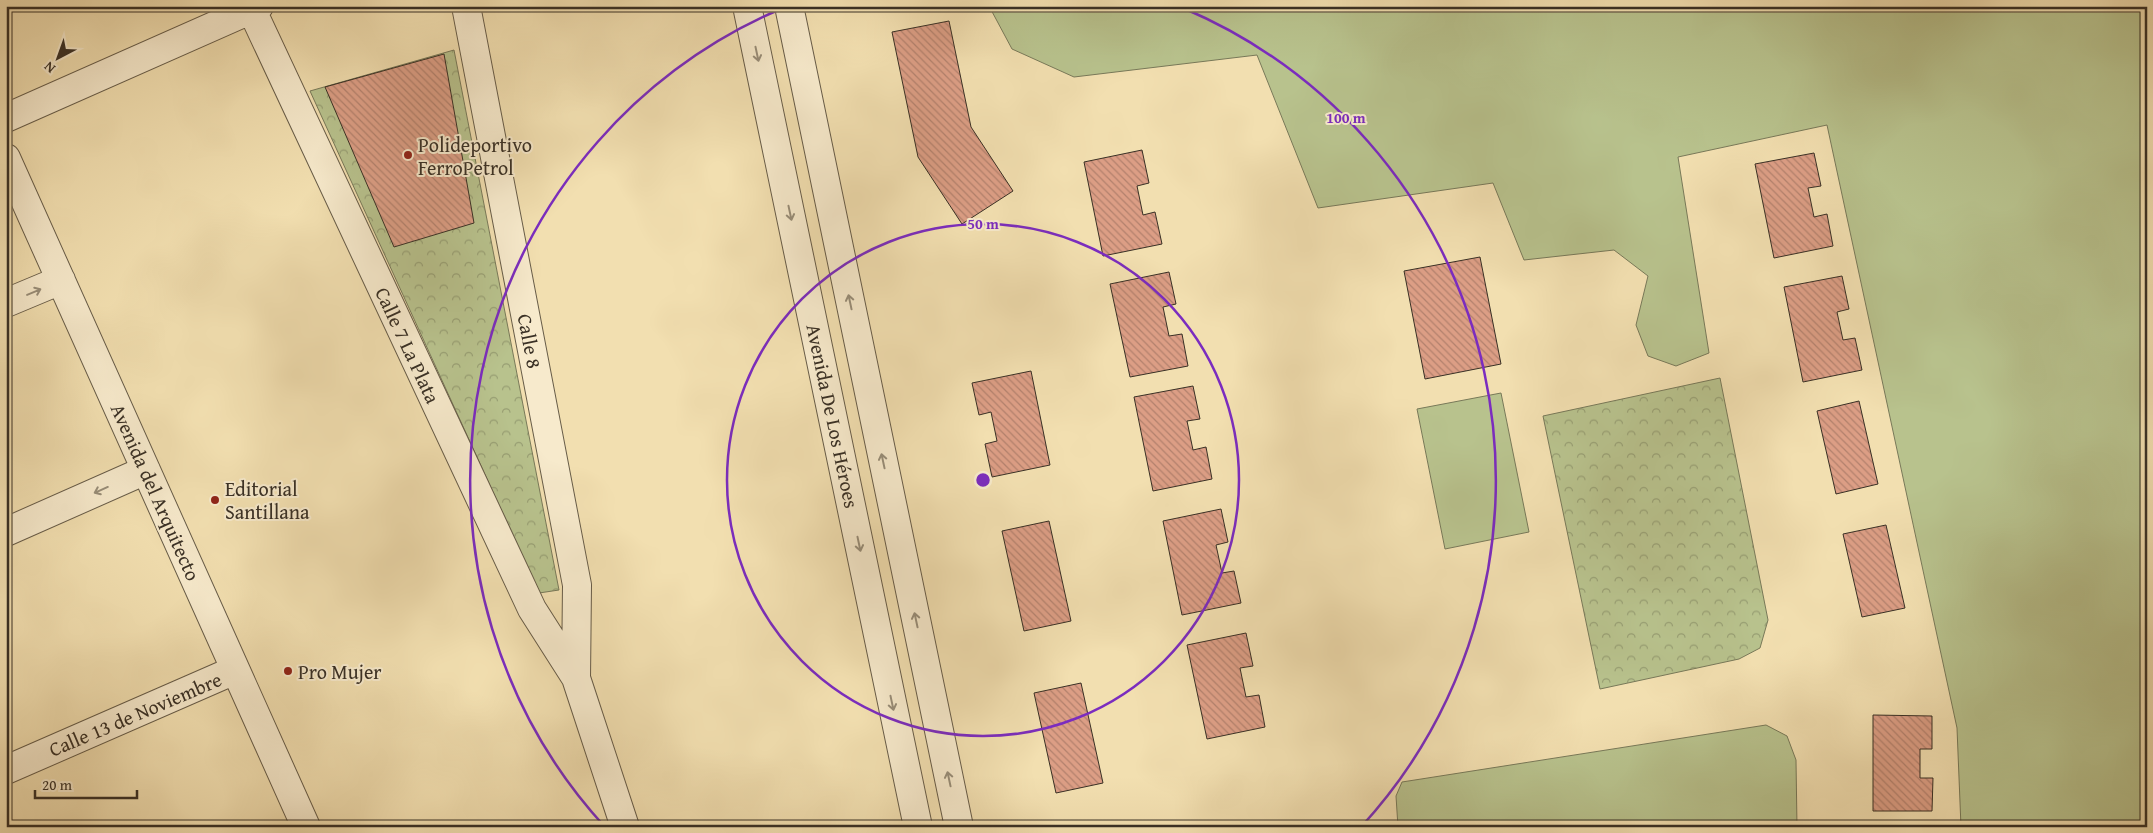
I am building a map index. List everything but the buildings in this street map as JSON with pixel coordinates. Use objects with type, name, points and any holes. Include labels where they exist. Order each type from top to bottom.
[{"type":"street","name":"Calle 8","points":[[466,6],[577,585],[576,678]]},
{"type":"street","name":"Avenida De Los Héroes","points":[[748,6],[918,827]]},
{"type":"street","name":"Avenida De Los Héroes","points":[[789,6],[959,827]]},
{"type":"street","name":"Calle 7 La Plata","points":[[253,7],[532,610],[576,678]]},
{"type":"street","points":[[6,118],[253,7]]},
{"type":"street","name":"Avenida del Arquitecto","points":[[6,158],[306,827]]},
{"type":"street","points":[[6,304],[61,280]]},
{"type":"street","points":[[6,532],[146,470]]},
{"type":"street","name":"Calle 13 de Noviembre","points":[[6,770],[235,670]]},
{"type":"street","points":[[576,678],[625,827]]},
{"type":"green space","points":[[989,6],[2147,6],[2147,827],[1961,827],[1957,728],[1827,125],[1678,157],[1709,353],[1676,366],[1648,356],[1636,325],[1648,276],[1614,250],[1524,260],[1493,183],[1318,208],[1257,55],[1074,77],[1012,49]]},
{"type":"green space","points":[[454,50],[559,590],[539,593],[310,91]]},
{"type":"green space","points":[[1720,378],[1768,620],[1760,648],[1739,659],[1600,689],[1543,416]]},
{"type":"green space","points":[[1501,393],[1529,532],[1445,549],[1417,409]]},
{"type":"green space","points":[[1766,725],[1787,736],[1796,760],[1797,827],[1398,827],[1396,796],[1402,782]]},
{"type":"place","name":"Polideportivo FerroPetrol","points":[[408,155]]},
{"type":"place","name":"Editorial Santillana","points":[[215,500]]},
{"type":"place","name":"Pro Mujer","points":[[288,671]]}]
